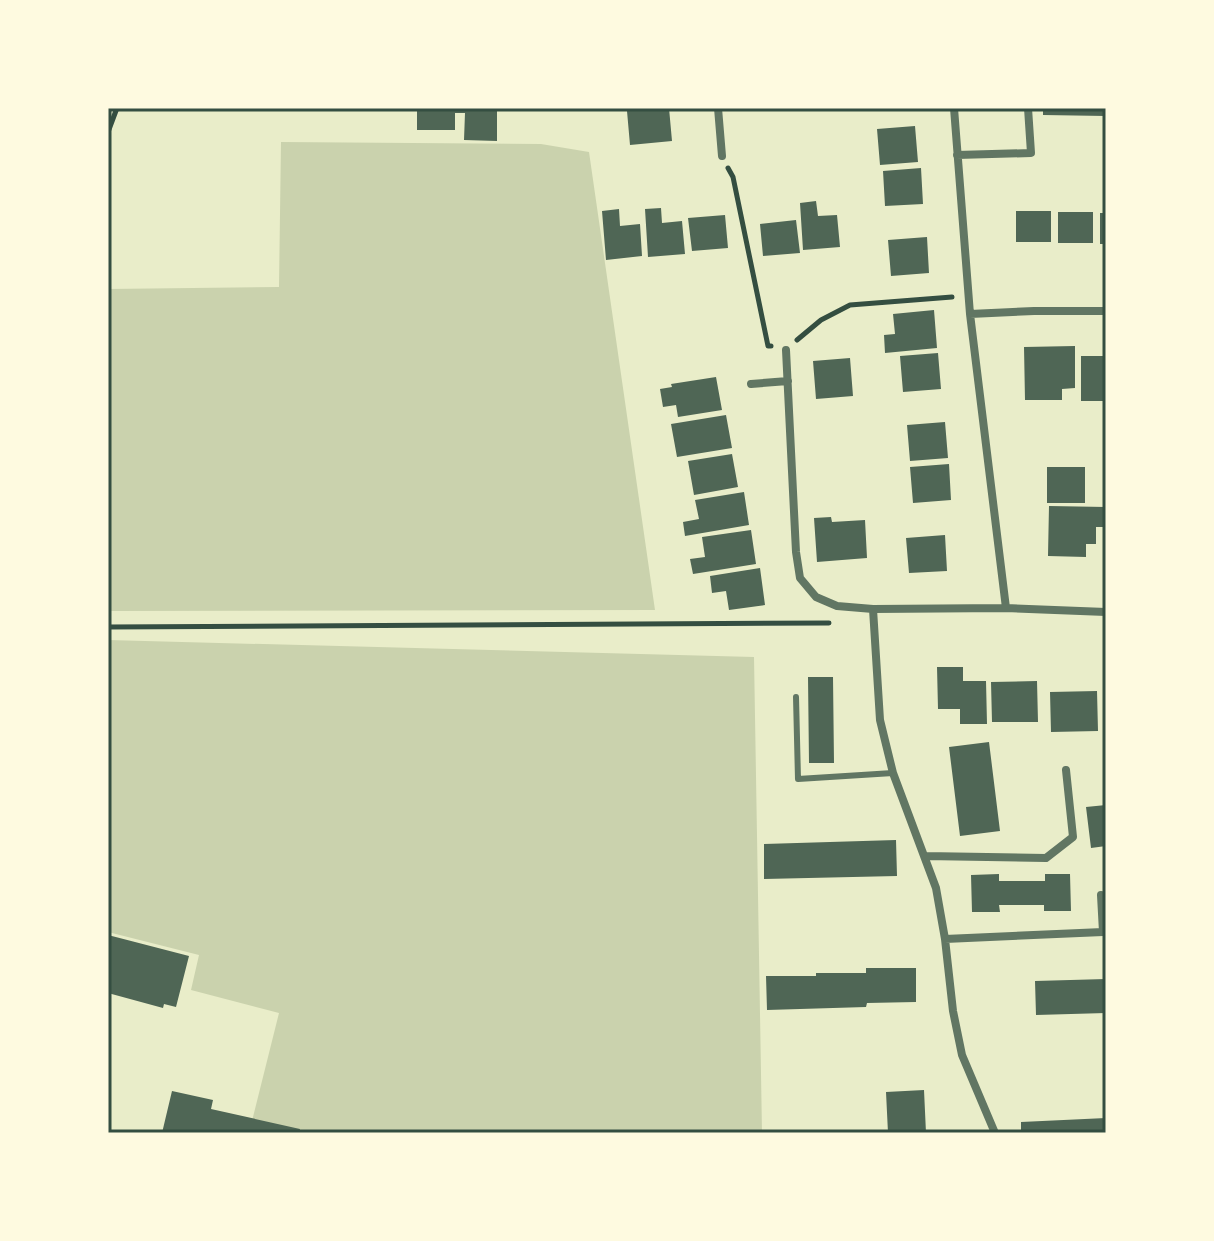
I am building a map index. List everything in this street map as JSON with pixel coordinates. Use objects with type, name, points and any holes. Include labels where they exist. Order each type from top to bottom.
[{"type":"street","points":[[718,108],[722,156]]},
{"type":"street","points":[[954,108],[970,314],[1006,608]]},
{"type":"street","points":[[957,155],[1031,153],[1028,108]]},
{"type":"street","points":[[970,314],[1106,311]]},
{"type":"street","points":[[786,350],[796,552],[800,578],[816,597],[837,606],[873,609],[1006,608],[1106,612]]},
{"type":"street","points":[[751,384],[788,381]]},
{"type":"street","points":[[873,609],[880,720],[893,773],[936,888],[962,1055],[995,1133]]},
{"type":"street","points":[[925,856],[1046,858],[1073,837],[1066,770]]},
{"type":"street","points":[[945,939],[1103,932],[1101,895]]},
{"type":"lane","points":[[796,697],[798,779],[893,773]]},
{"type":"path","points":[[108,132],[117,108]]},
{"type":"path","points":[[722,156],[733,177],[768,346],[786,350],[821,320],[850,305],[969,295]]},
{"type":"path","points":[[108,627],[874,623]]},
{"type":"green space","points":[[281,142],[541,144],[589,152],[655,610],[108,611],[108,289],[279,287]]},
{"type":"green space","points":[[108,640],[754,657],[762,1133],[249,1133],[279,1013],[191,990],[199,955],[108,932]]},
{"type":"building","points":[[417,108],[497,108],[497,141],[464,140],[465,113],[455,113],[455,130],[417,130]]},
{"type":"building","points":[[669,108],[672,141],[630,145],[627,111]]},
{"type":"building","points":[[1043,108],[1106,108],[1106,116],[1043,115]]},
{"type":"building","points":[[915,126],[918,162],[880,165],[877,129]]},
{"type":"building","points":[[921,168],[923,204],[885,206],[883,171]]},
{"type":"building","points":[[816,201],[818,216],[837,215],[840,247],[803,250],[800,203]]},
{"type":"building","points":[[661,208],[662,223],[682,221],[685,254],[648,257],[645,209]]},
{"type":"building","points":[[619,209],[620,226],[640,224],[642,256],[606,260],[602,211]]},
{"type":"building","points":[[1016,211],[1051,211],[1051,242],[1016,242]]},
{"type":"building","points":[[1058,212],[1093,212],[1093,243],[1058,243]]},
{"type":"building","points":[[1100,213],[1106,213],[1106,244],[1100,244]]},
{"type":"building","points":[[725,215],[728,248],[692,251],[688,218]]},
{"type":"building","points":[[796,220],[800,253],[763,256],[760,224]]},
{"type":"building","points":[[927,237],[929,273],[891,276],[888,240]]},
{"type":"building","points":[[934,310],[937,348],[885,353],[884,335],[895,334],[893,314]]},
{"type":"building","points":[[1075,346],[1075,388],[1062,389],[1062,400],[1025,400],[1024,347]]},
{"type":"building","points":[[938,353],[941,389],[903,392],[900,356]]},
{"type":"building","points":[[1081,356],[1106,356],[1106,401],[1081,401]]},
{"type":"building","points":[[850,358],[853,396],[816,399],[813,361]]},
{"type":"building","points":[[716,377],[722,410],[678,417],[676,405],[663,407],[660,389],[672,387],[671,384]]},
{"type":"building","points":[[726,415],[732,448],[677,457],[671,424]]},
{"type":"building","points":[[945,422],[948,458],[910,461],[907,425]]},
{"type":"building","points":[[732,454],[738,487],[694,495],[688,461]]},
{"type":"building","points":[[949,464],[951,500],[913,503],[910,467]]},
{"type":"building","points":[[1047,467],[1085,467],[1085,503],[1047,503]]},
{"type":"building","points":[[744,492],[749,525],[685,536],[683,522],[699,519],[695,500]]},
{"type":"building","points":[[1049,506],[1106,507],[1106,527],[1096,527],[1096,544],[1086,544],[1086,557],[1048,556]]},
{"type":"building","points":[[831,517],[832,522],[865,520],[867,558],[817,562],[814,518]]},
{"type":"building","points":[[751,530],[756,564],[693,574],[690,559],[705,557],[702,537]]},
{"type":"building","points":[[945,535],[947,571],[909,573],[906,538]]},
{"type":"building","points":[[760,568],[765,605],[729,610],[726,591],[712,593],[710,576]]},
{"type":"building","points":[[937,667],[963,667],[963,681],[986,681],[987,724],[960,724],[960,709],[938,709]]},
{"type":"building","points":[[808,677],[833,677],[834,763],[809,763]]},
{"type":"building","points":[[1037,681],[1038,722],[992,722],[991,682]]},
{"type":"building","points":[[1097,691],[1098,731],[1051,732],[1050,692]]},
{"type":"building","points":[[989,742],[1000,831],[960,836],[949,747]]},
{"type":"building","points":[[1106,805],[1106,846],[1091,848],[1086,807]]},
{"type":"building","points":[[896,840],[897,876],[764,879],[764,844]]},
{"type":"building","points":[[999,874],[999,881],[1045,881],[1045,874],[1070,874],[1071,911],[1044,911],[1044,905],[999,905],[1000,912],[972,912],[971,875]]},
{"type":"building","points":[[108,935],[189,956],[176,1007],[164,1004],[163,1008],[108,993]]},
{"type":"building","points":[[866,968],[916,968],[916,1002],[767,1010],[766,976],[866,973]]},
{"type":"building","points":[[1106,979],[1106,1013],[1036,1015],[1035,981]]},
{"type":"building","points":[[924,1090],[926,1133],[888,1133],[886,1092]]},
{"type":"building","points":[[172,1091],[213,1100],[211,1109],[300,1129],[299,1133],[162,1133]]},
{"type":"building","points":[[1106,1118],[1106,1133],[1021,1133],[1021,1122]]}]
